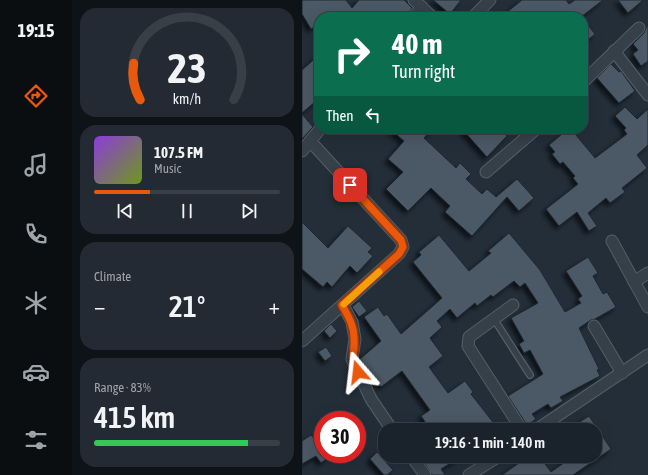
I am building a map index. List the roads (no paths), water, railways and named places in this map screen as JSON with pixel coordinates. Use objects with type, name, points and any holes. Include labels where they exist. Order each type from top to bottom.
[{"type":"street","points":[[478,12],[490,0]]},
{"type":"street","points":[[418,3],[427,12]]},
{"type":"street","points":[[588,77],[638,28]]},
{"type":"street","points":[[614,51],[648,95]]},
{"type":"street","points":[[302,151],[316,134]]},
{"type":"street","points":[[486,172],[521,134]]},
{"type":"street","points":[[302,341],[399,254],[403,247],[401,240],[310,141]]},
{"type":"street","points":[[612,242],[648,308]]},
{"type":"street","points":[[634,282],[648,273]]},
{"type":"street","points":[[342,305],[352,322],[355,339],[352,359],[371,399],[387,423]]},
{"type":"street","points":[[513,305],[469,337],[468,346],[518,423]]},
{"type":"street","points":[[594,326],[622,373]]},
{"type":"street","points":[[547,423],[648,355]]},
{"type":"street","points":[[416,463],[425,475]]},
{"type":"street","points":[[469,475],[488,463]]},
{"type":"lane","points":[[494,319],[530,375]]}]
